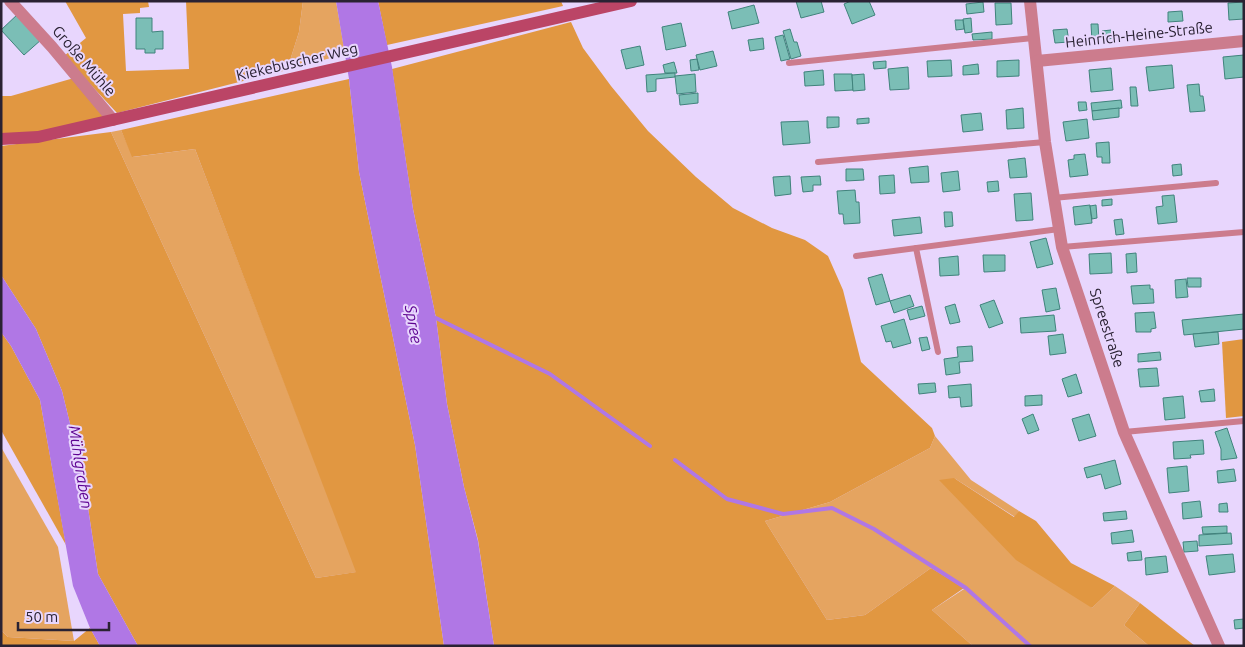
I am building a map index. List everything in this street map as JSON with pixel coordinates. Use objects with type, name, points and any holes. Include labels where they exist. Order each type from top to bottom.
[{"type":"main road","name":"Kiekebuscher Weg","points":[[1,139],[38,137],[631,1]]},
{"type":"street","name":"Große Mühle","points":[[10,1],[114,120]]},
{"type":"street","name":"Spreestraße","points":[[1030,1],[1045,142],[1062,247],[1124,432],[1220,646]]},
{"type":"street","name":"Heinrich-Heine-Straße","points":[[1037,62],[1244,40]]},
{"type":"lane","points":[[789,63],[1034,38]]},
{"type":"lane","points":[[818,162],[1045,142]]},
{"type":"lane","points":[[1053,198],[1216,183]]},
{"type":"lane","points":[[856,256],[1059,229]]},
{"type":"lane","points":[[1062,247],[1244,232]]},
{"type":"lane","points":[[916,248],[938,352]]},
{"type":"lane","points":[[1124,432],[1244,421]]},
{"type":"shaded area","points":[[65,1],[148,1],[149,7],[140,8],[140,13],[123,14],[126,71],[189,69],[186,1],[303,1],[299,32],[287,70],[117,113],[64,56],[86,38]]},
{"type":"shaded area","points":[[303,1],[336,1],[345,54],[287,70],[299,32]]},
{"type":"shaded area","points":[[378,1],[561,1],[563,6],[387,45]]},
{"type":"shaded area","points":[[571,22],[583,48],[611,86],[648,131],[696,177],[733,208],[772,228],[805,240],[828,256],[843,290],[861,362],[932,428],[935,436],[930,448],[830,502],[765,521],[827,620],[865,615],[931,568],[964,588],[932,610],[973,646],[494,646],[478,540],[464,487],[447,404],[436,318],[413,209],[392,69]]},
{"type":"shaded area","points":[[74,78],[106,117],[46,132],[1,136],[1,96],[11,96]]},
{"type":"shaded area","points":[[349,79],[359,172],[415,445],[444,646],[138,646],[98,574],[84,481],[62,391],[36,329],[1,275],[1,146],[111,132],[316,578],[356,572],[195,149],[132,157],[121,130]]},
{"type":"shaded area","points":[[121,130],[133,157],[195,149],[357,572],[316,578],[111,132]]},
{"type":"shaded area","points":[[1,332],[11,346],[40,400],[66,545],[1,430]]},
{"type":"shaded area","points":[[1244,339],[1244,416],[1226,418],[1222,342]]},
{"type":"shaded area","points":[[935,436],[971,480],[1019,511],[1015,517],[954,478],[1092,608],[1115,586],[1140,603],[1124,625],[1149,646],[973,646],[932,610],[964,589],[931,568],[865,615],[827,620],[765,521],[830,502],[930,448]]},
{"type":"shaded area","points":[[1,447],[58,547],[74,641],[8,637],[1,630]]},
{"type":"shaded area","points":[[954,478],[1014,517],[1019,511],[1036,521],[1071,563],[1115,586],[1092,608],[1016,560],[939,480]]},
{"type":"shaded area","points":[[1140,603],[1195,646],[1149,646],[1124,625]]},
{"type":"shaded area","points":[[90,628],[100,646],[1,646],[1,630],[8,637],[74,641]]},
{"type":"water","name":"Spree","points":[[336,1],[378,1],[392,67],[413,209],[436,318],[447,404],[464,487],[478,541],[494,646],[444,646],[415,445],[359,172],[349,79]]},
{"type":"water","points":[[1,275],[36,329],[62,391],[84,481],[98,574],[138,646],[100,646],[90,628],[73,586],[40,400],[11,346],[1,332]]},
{"type":"building","points":[[796,1],[821,1],[824,12],[801,18]]},
{"type":"building","points":[[851,1],[869,1],[875,15],[852,24],[844,4]]},
{"type":"building","points":[[983,2],[984,12],[967,14],[966,4]]},
{"type":"building","points":[[1244,2],[1244,19],[1229,20],[1228,3]]},
{"type":"building","points":[[995,3],[1011,3],[1012,24],[996,25]]},
{"type":"building","points":[[754,5],[759,23],[732,29],[728,12]]},
{"type":"building","points":[[1182,11],[1183,21],[1168,22],[1168,12]]},
{"type":"building","points":[[19,13],[42,39],[24,55],[1,30]]},
{"type":"building","points":[[136,18],[152,18],[152,32],[163,31],[163,49],[155,49],[155,53],[145,53],[145,49],[136,49]]},
{"type":"building","points":[[971,18],[972,32],[965,33],[963,19]]},
{"type":"building","points":[[955,20],[963,20],[964,29],[956,30]]},
{"type":"building","points":[[681,23],[686,46],[666,50],[662,27]]},
{"type":"building","points":[[1091,24],[1098,24],[1099,41],[1092,41]]},
{"type":"building","points":[[790,29],[794,42],[797,42],[801,56],[791,59],[783,31]]},
{"type":"building","points":[[1067,29],[1069,42],[1055,43],[1053,30]]},
{"type":"building","points":[[1111,30],[1113,38],[1104,40],[1102,31]]},
{"type":"building","points":[[992,32],[992,39],[973,40],[972,34]]},
{"type":"building","points":[[783,35],[790,59],[781,61],[775,37]]},
{"type":"building","points":[[763,38],[764,49],[750,51],[748,40]]},
{"type":"building","points":[[640,46],[644,65],[626,69],[621,50]]},
{"type":"building","points":[[713,51],[717,66],[700,70],[696,55]]},
{"type":"building","points":[[1244,55],[1244,77],[1225,79],[1223,57]]},
{"type":"building","points":[[697,59],[699,70],[691,71],[690,60]]},
{"type":"building","points":[[951,60],[952,76],[928,77],[927,61]]},
{"type":"building","points":[[1019,60],[1019,76],[997,77],[997,61]]},
{"type":"building","points":[[886,61],[886,68],[874,69],[873,62]]},
{"type":"building","points":[[674,62],[677,73],[665,73],[663,65]]},
{"type":"building","points":[[978,64],[979,74],[963,75],[963,66]]},
{"type":"building","points":[[1172,65],[1174,88],[1149,91],[1146,67]]},
{"type":"building","points":[[908,67],[909,89],[890,90],[888,69]]},
{"type":"building","points":[[1111,68],[1113,90],[1091,92],[1089,70]]},
{"type":"building","points":[[823,70],[824,85],[805,86],[804,72]]},
{"type":"building","points":[[675,73],[675,77],[656,79],[656,91],[647,92],[646,75]]},
{"type":"building","points":[[695,74],[696,92],[677,94],[675,76]]},
{"type":"building","points":[[834,74],[852,74],[853,90],[835,91]]},
{"type":"building","points":[[864,74],[865,90],[853,91],[852,75]]},
{"type":"building","points":[[1199,84],[1200,96],[1203,96],[1205,111],[1190,112],[1187,85]]},
{"type":"building","points":[[1130,87],[1136,87],[1138,106],[1131,106]]},
{"type":"building","points":[[698,93],[698,103],[680,105],[679,95]]},
{"type":"building","points":[[1121,100],[1122,108],[1092,111],[1091,103]]},
{"type":"building","points":[[1078,102],[1086,102],[1087,110],[1079,111]]},
{"type":"building","points":[[1023,108],[1024,128],[1007,129],[1006,110]]},
{"type":"building","points":[[1119,108],[1119,117],[1093,120],[1092,111]]},
{"type":"building","points":[[981,113],[983,130],[963,132],[961,115]]},
{"type":"building","points":[[827,117],[839,117],[839,127],[827,128]]},
{"type":"building","points":[[869,118],[869,123],[857,124],[857,119]]},
{"type":"building","points":[[1087,119],[1089,138],[1066,141],[1063,122]]},
{"type":"building","points":[[808,121],[810,143],[783,145],[781,122]]},
{"type":"building","points":[[1109,142],[1110,163],[1102,163],[1102,157],[1097,157],[1096,143]]},
{"type":"building","points":[[1085,154],[1088,175],[1070,177],[1068,160],[1074,159],[1074,155]]},
{"type":"building","points":[[1025,158],[1027,177],[1010,178],[1008,160]]},
{"type":"building","points":[[1181,164],[1182,175],[1173,176],[1172,165]]},
{"type":"building","points":[[928,166],[929,182],[911,183],[909,168]]},
{"type":"building","points":[[846,169],[863,169],[864,180],[846,181]]},
{"type":"building","points":[[958,171],[960,190],[943,192],[941,173]]},
{"type":"building","points":[[894,175],[895,193],[880,194],[879,176]]},
{"type":"building","points":[[790,176],[791,194],[775,196],[773,177]]},
{"type":"building","points":[[820,176],[821,185],[813,185],[813,191],[803,192],[801,177]]},
{"type":"building","points":[[998,181],[999,191],[988,192],[987,182]]},
{"type":"building","points":[[855,190],[856,202],[859,202],[860,223],[844,224],[843,214],[839,214],[837,191]]},
{"type":"building","points":[[1031,193],[1033,220],[1016,221],[1014,194]]},
{"type":"building","points":[[1174,195],[1177,222],[1158,224],[1156,207],[1163,206],[1162,196]]},
{"type":"building","points":[[1112,199],[1112,205],[1102,206],[1102,200]]},
{"type":"building","points":[[1090,205],[1092,223],[1075,225],[1073,207]]},
{"type":"building","points":[[1096,205],[1097,218],[1092,219],[1090,206]]},
{"type":"building","points":[[944,212],[952,212],[953,226],[945,227]]},
{"type":"building","points":[[920,217],[922,233],[894,236],[892,220]]},
{"type":"building","points":[[1122,219],[1124,234],[1116,235],[1114,220]]},
{"type":"building","points":[[1046,238],[1053,264],[1037,268],[1030,242]]},
{"type":"building","points":[[1111,253],[1112,273],[1090,274],[1089,254]]},
{"type":"building","points":[[1136,253],[1137,272],[1127,273],[1126,254]]},
{"type":"building","points":[[983,255],[1005,255],[1005,271],[984,272]]},
{"type":"building","points":[[958,256],[959,275],[940,276],[939,258]]},
{"type":"building","points":[[882,274],[890,301],[876,305],[868,278]]},
{"type":"building","points":[[1187,278],[1201,278],[1201,287],[1188,287]]},
{"type":"building","points":[[1186,279],[1188,297],[1176,298],[1175,280]]},
{"type":"building","points":[[1150,285],[1150,289],[1153,289],[1154,303],[1133,304],[1131,286]]},
{"type":"building","points":[[1056,288],[1060,309],[1046,312],[1042,290]]},
{"type":"building","points":[[910,295],[914,306],[894,313],[890,301]]},
{"type":"building","points":[[994,300],[1003,323],[989,328],[980,305]]},
{"type":"building","points":[[955,304],[960,322],[950,324],[945,307]]},
{"type":"building","points":[[922,306],[925,316],[910,320],[907,310]]},
{"type":"building","points":[[1154,312],[1156,328],[1151,329],[1151,332],[1136,332],[1135,313]]},
{"type":"building","points":[[1244,314],[1244,329],[1184,335],[1182,320]]},
{"type":"building","points":[[1054,315],[1056,331],[1021,333],[1020,318]]},
{"type":"building","points":[[904,319],[911,343],[893,348],[891,341],[886,342],[881,326]]},
{"type":"building","points":[[1218,332],[1219,344],[1195,347],[1193,334]]},
{"type":"building","points":[[1063,334],[1066,353],[1050,355],[1048,336]]},
{"type":"building","points":[[927,337],[930,349],[922,351],[919,338]]},
{"type":"building","points":[[972,346],[973,361],[959,362],[960,373],[946,375],[944,359],[958,357],[957,347]]},
{"type":"building","points":[[1160,352],[1161,360],[1138,362],[1138,354]]},
{"type":"building","points":[[1157,368],[1159,386],[1140,387],[1138,369]]},
{"type":"building","points":[[1076,374],[1082,393],[1068,397],[1062,379]]},
{"type":"building","points":[[935,383],[936,392],[919,394],[918,384]]},
{"type":"building","points":[[971,384],[972,406],[961,407],[960,397],[949,398],[948,386]]},
{"type":"building","points":[[1214,389],[1215,401],[1201,402],[1199,391]]},
{"type":"building","points":[[1042,395],[1042,405],[1025,406],[1025,396]]},
{"type":"building","points":[[1183,396],[1185,418],[1165,420],[1163,398]]},
{"type":"building","points":[[1033,414],[1039,430],[1028,434],[1022,419]]},
{"type":"building","points":[[1089,414],[1096,436],[1079,441],[1072,419]]},
{"type":"building","points":[[1227,428],[1237,458],[1221,460],[1221,449],[1215,432]]},
{"type":"building","points":[[1203,440],[1204,454],[1190,455],[1191,458],[1174,459],[1173,442]]},
{"type":"building","points":[[1115,460],[1121,484],[1105,489],[1101,474],[1087,478],[1084,468]]},
{"type":"building","points":[[1187,466],[1189,491],[1169,493],[1167,468]]},
{"type":"building","points":[[1234,469],[1236,481],[1218,483],[1217,471]]},
{"type":"building","points":[[1200,501],[1202,517],[1183,519],[1182,503]]},
{"type":"building","points":[[1227,503],[1228,512],[1219,512],[1219,504]]},
{"type":"building","points":[[1126,511],[1127,519],[1104,521],[1103,513]]},
{"type":"building","points":[[1227,526],[1227,533],[1203,534],[1202,527]]},
{"type":"building","points":[[1132,530],[1134,542],[1112,544],[1111,533]]},
{"type":"building","points":[[1231,533],[1232,544],[1199,546],[1199,535]]},
{"type":"building","points":[[1197,541],[1198,551],[1184,552],[1183,542]]},
{"type":"building","points":[[1141,551],[1142,560],[1128,561],[1127,553]]},
{"type":"building","points":[[1233,554],[1235,572],[1209,575],[1206,556]]},
{"type":"building","points":[[1166,556],[1168,572],[1146,575],[1145,558]]},
{"type":"building","points":[[1244,619],[1244,628],[1235,629],[1234,620]]},
{"type":"waterway","points":[[436,318],[550,374],[650,446]]},
{"type":"waterway","points":[[675,460],[727,499],[783,514],[832,508],[874,529],[966,588],[1030,646]]},
{"type":"water label","name":"Mühlgraben","points":[[81,467]]}]
